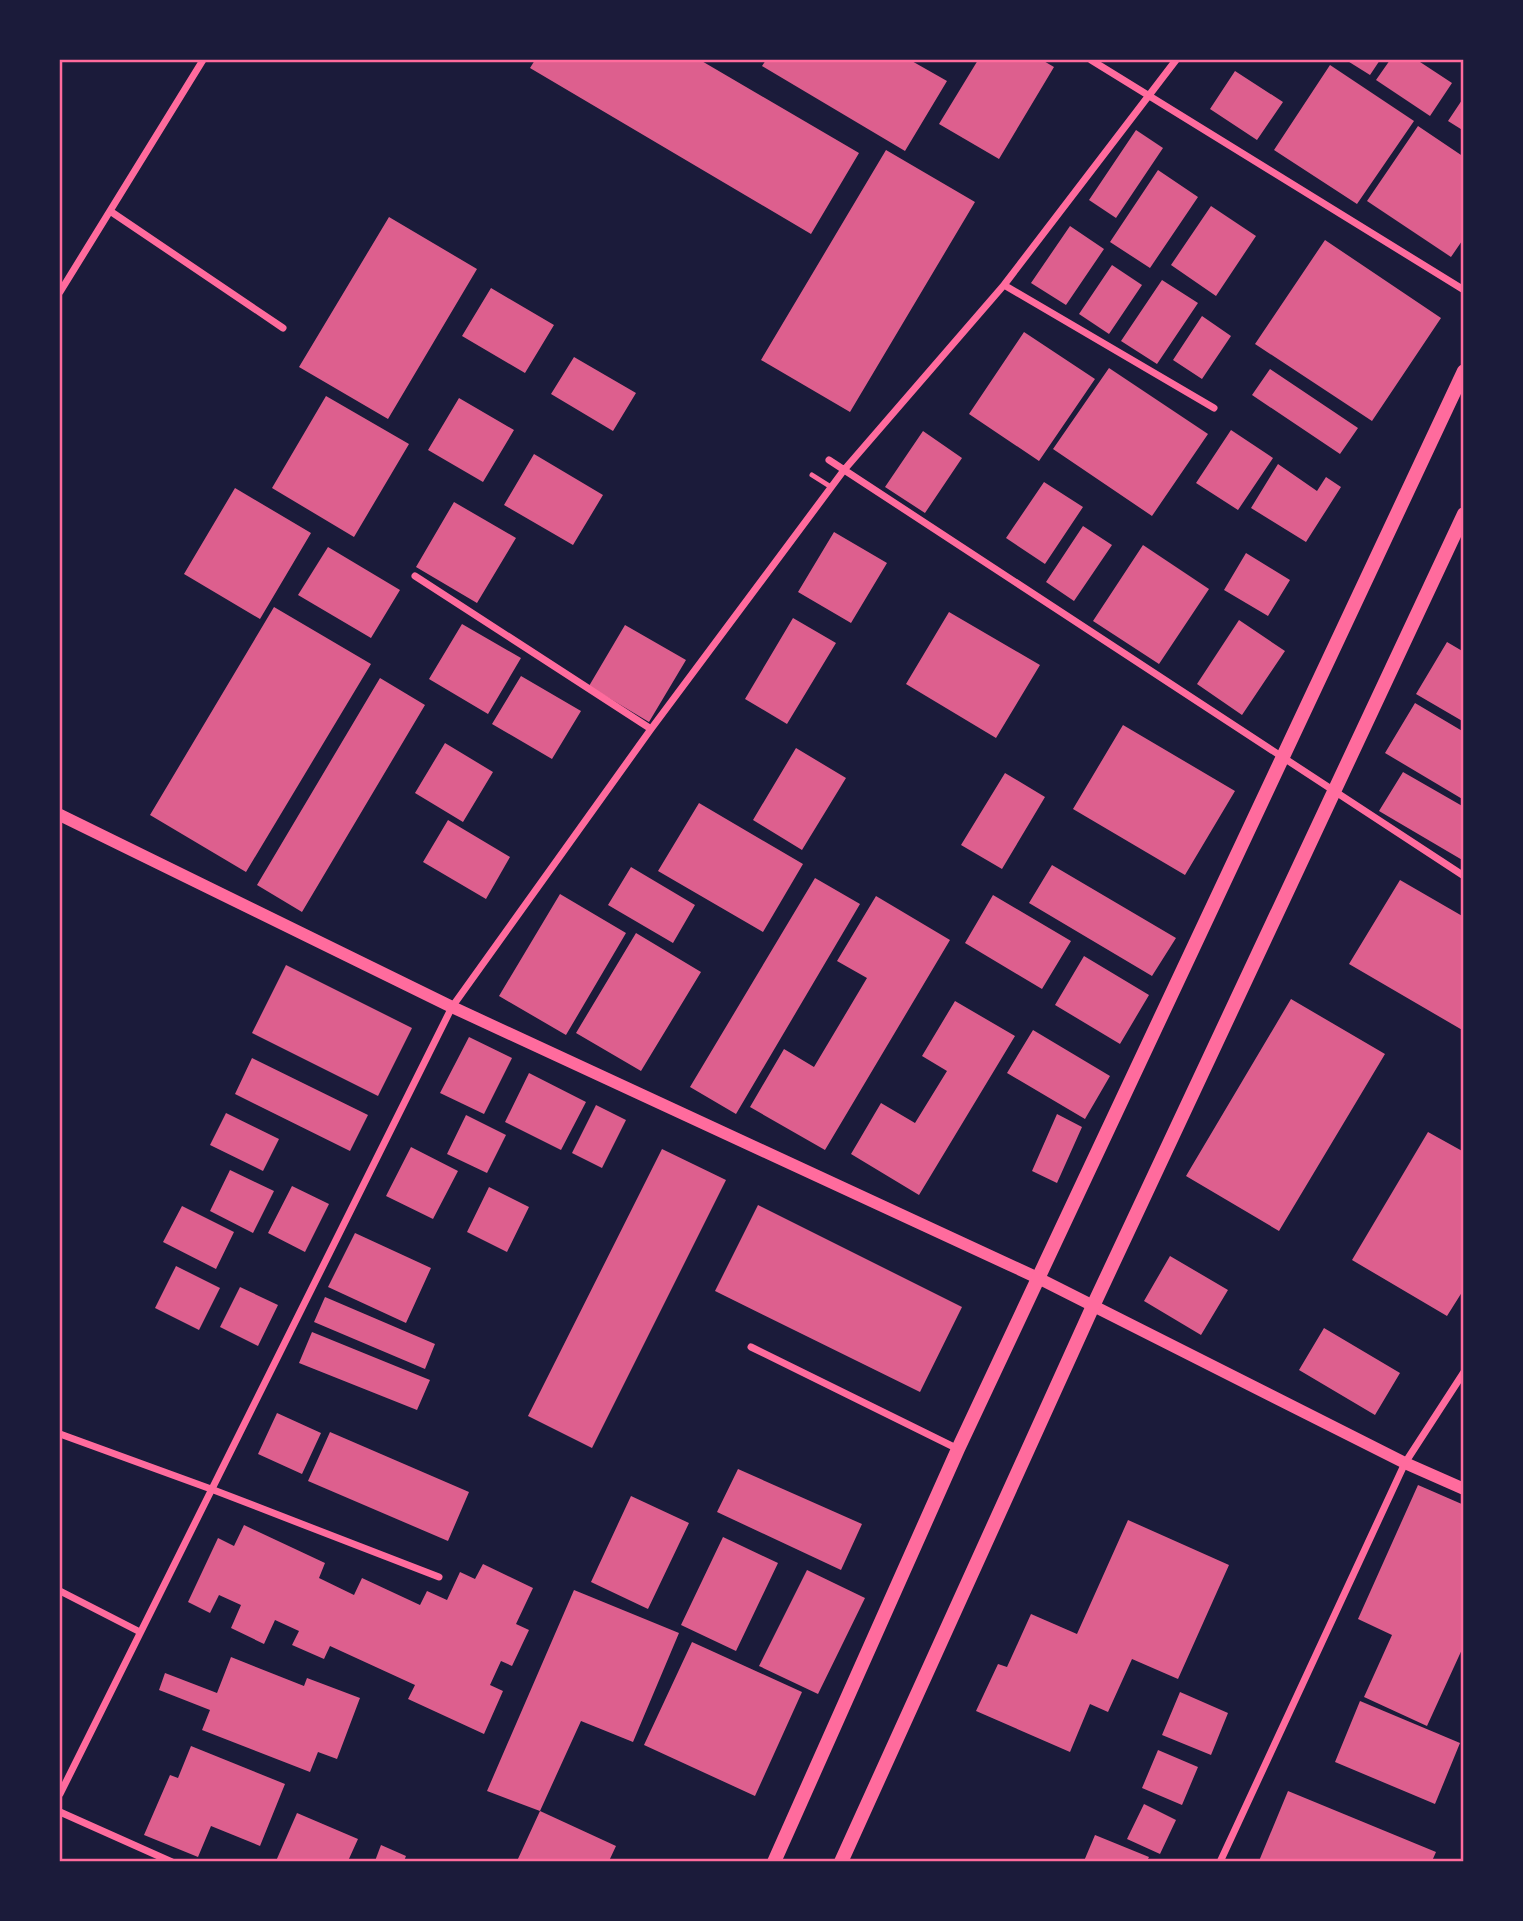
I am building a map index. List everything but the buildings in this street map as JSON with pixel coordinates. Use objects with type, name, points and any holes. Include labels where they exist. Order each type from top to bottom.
[{"type":"main road","points":[[774,1861],[958,1449],[1464,372]]},
{"type":"main road","points":[[841,1861],[1093,1306],[1464,514]]},
{"type":"street","points":[[60,292],[203,60]]},
{"type":"street","points":[[1091,60],[1464,290]]},
{"type":"street","points":[[60,1794],[452,1007],[651,729],[831,487],[1004,285],[1176,60]]},
{"type":"street","points":[[110,211],[283,328]]},
{"type":"street","points":[[1004,285],[1214,408]]},
{"type":"street","points":[[828,460],[1464,876]]},
{"type":"street","points":[[415,576],[651,729]]},
{"type":"street","points":[[60,815],[452,1007],[1038,1278],[1405,1463],[1464,1489]]},
{"type":"street","points":[[751,1347],[958,1449]]},
{"type":"street","points":[[1220,1861],[1405,1463],[1464,1372]]},
{"type":"street","points":[[60,1434],[439,1577]]},
{"type":"street","points":[[60,1591],[140,1632]]},
{"type":"street","points":[[60,1812],[172,1861]]},
{"type":"lane","points":[[812,475],[831,487]]}]
